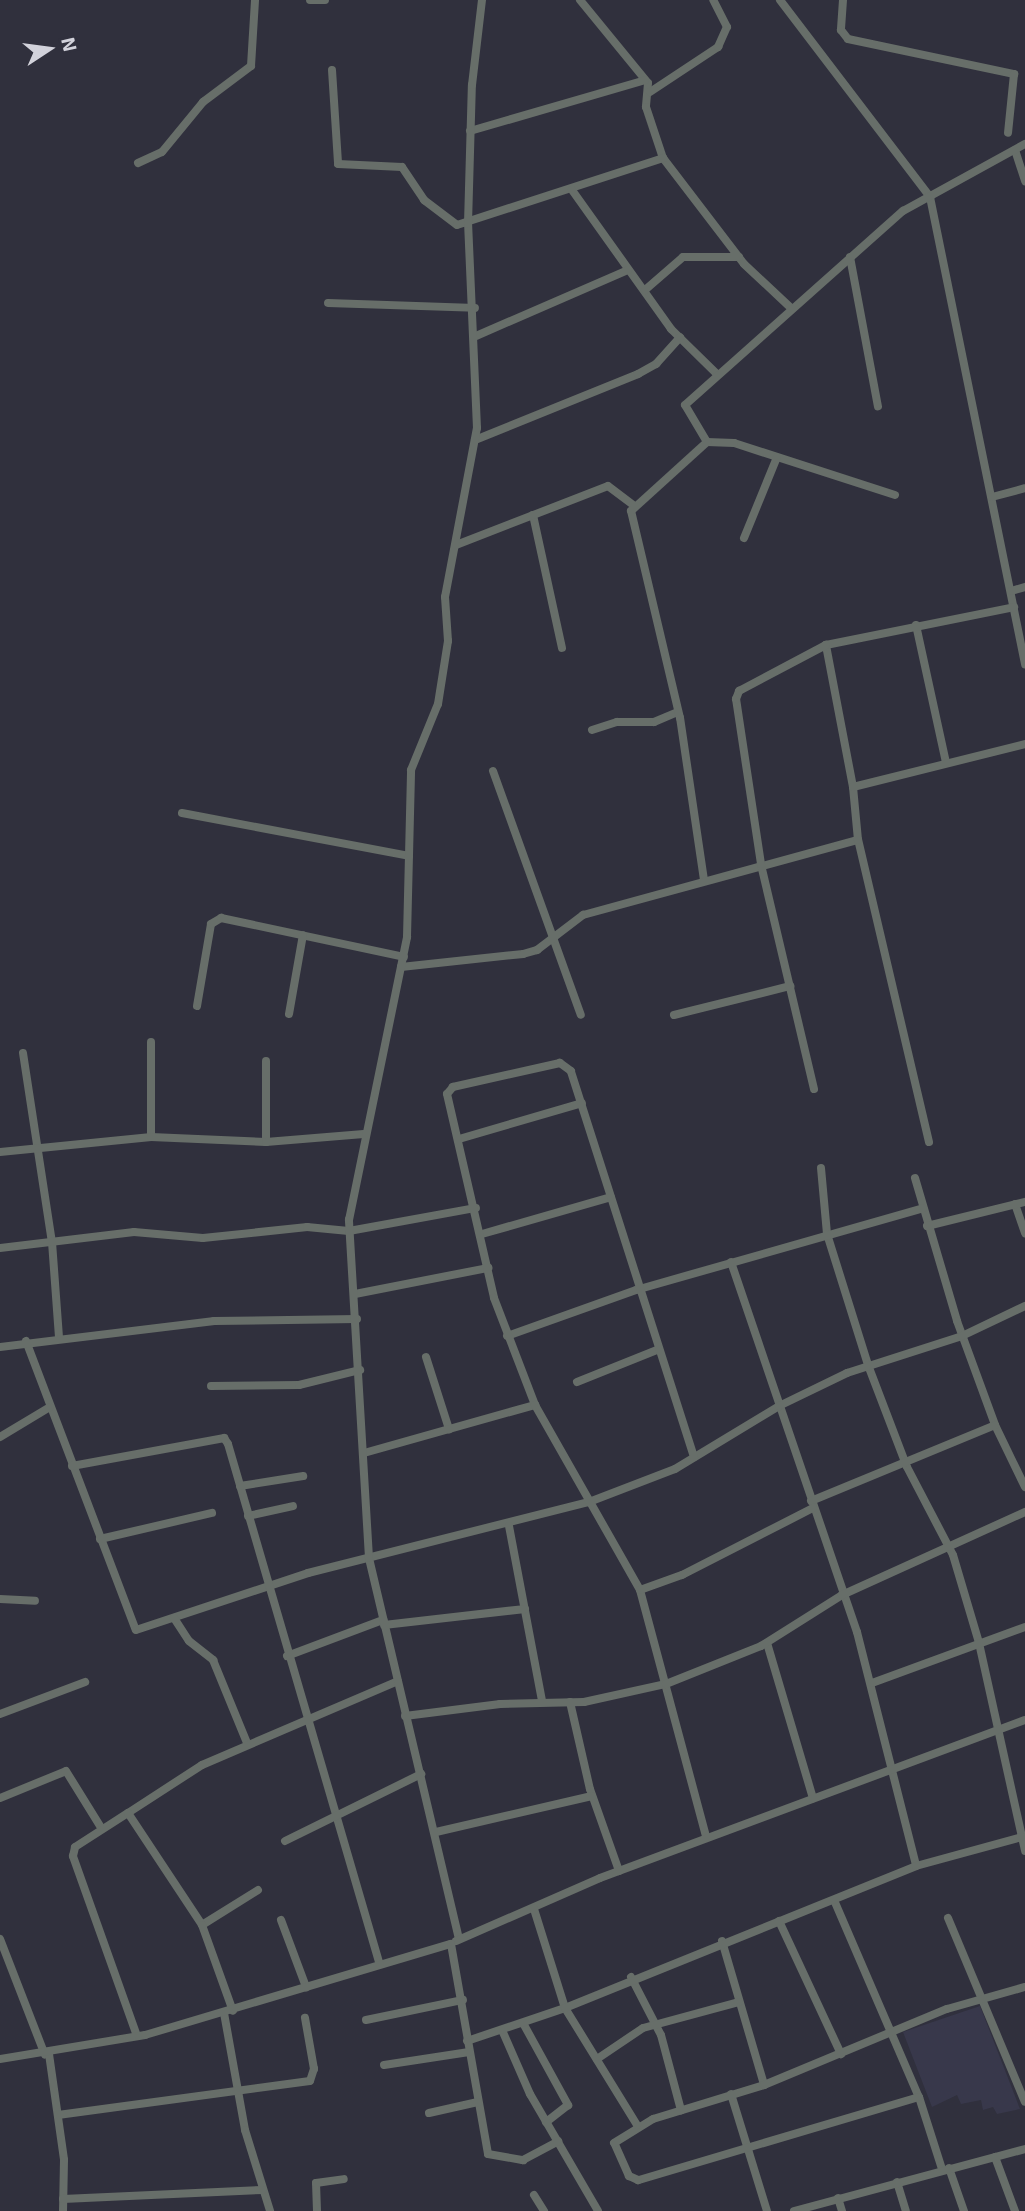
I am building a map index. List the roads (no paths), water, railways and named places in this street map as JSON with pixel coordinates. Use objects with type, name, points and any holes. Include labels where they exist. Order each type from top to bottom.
[{"type":"street","points":[[138,163],[162,152],[204,102],[251,66],[255,0]]},
{"type":"street","points":[[310,0],[325,0]]},
{"type":"street","points":[[482,0],[470,131],[468,224],[476,336],[475,440],[445,597],[448,640],[438,704],[411,770],[409,856],[412,903],[404,957],[364,1133],[349,1231],[357,1319],[369,1558],[405,1716],[436,1832],[478,2102],[492,2158],[523,2160],[558,2141]]},
{"type":"street","points":[[580,0],[645,80],[650,92],[646,107],[663,158],[739,257],[791,308]]},
{"type":"street","points":[[650,92],[724,37],[726,17],[713,0]]},
{"type":"street","points":[[780,0],[930,197],[1025,664]]},
{"type":"street","points":[[843,0],[841,30],[848,39],[1014,74],[1008,133]]},
{"type":"street","points":[[332,70],[338,164],[402,167],[444,220],[468,224],[663,158]]},
{"type":"street","points":[[470,131],[645,80]]},
{"type":"street","points":[[708,442],[685,405],[716,373],[902,211],[1025,144]]},
{"type":"street","points":[[1014,150],[1025,181]]},
{"type":"street","points":[[572,190],[628,270],[680,337],[716,373]]},
{"type":"street","points":[[645,290],[683,257],[739,257]]},
{"type":"street","points":[[850,257],[878,406]]},
{"type":"street","points":[[476,336],[628,270]]},
{"type":"street","points":[[328,303],[475,308]]},
{"type":"street","points":[[475,440],[638,374],[656,364],[680,337]]},
{"type":"street","points":[[633,505],[708,442],[734,443],[895,495]]},
{"type":"street","points":[[744,538],[777,457]]},
{"type":"street","points":[[456,545],[608,486],[633,505],[678,712],[704,880]]},
{"type":"street","points":[[992,497],[1025,488]]},
{"type":"street","points":[[533,515],[562,648]]},
{"type":"street","points":[[1011,591],[1025,587]]},
{"type":"street","points":[[814,1089],[761,864],[737,694],[826,645],[1014,607]]},
{"type":"street","points":[[916,625],[946,763]]},
{"type":"street","points":[[826,645],[853,787],[858,841],[929,1142]]},
{"type":"street","points":[[592,730],[617,722],[654,722],[678,712]]},
{"type":"street","points":[[853,787],[1025,744]]},
{"type":"street","points":[[493,771],[550,937],[581,1015]]},
{"type":"street","points":[[182,813],[409,856]]},
{"type":"street","points":[[401,967],[523,954],[583,915],[761,864],[858,841]]},
{"type":"street","points":[[197,1006],[213,921],[225,918],[404,957]]},
{"type":"street","points":[[289,1014],[303,935]]},
{"type":"street","points":[[674,1015],[790,986]]},
{"type":"street","points":[[151,1042],[151,1137]]},
{"type":"street","points":[[23,1052],[52,1242],[59,1337]]},
{"type":"street","points":[[266,1061],[266,1142]]},
{"type":"street","points":[[694,1457],[636,1290],[611,1197],[571,1072],[560,1063],[453,1087],[447,1094],[507,1336],[536,1405],[640,1590],[706,1837]]},
{"type":"street","points":[[458,1139],[582,1103]]},
{"type":"street","points":[[0,1152],[151,1137],[266,1142],[364,1133]]},
{"type":"street","points":[[821,1168],[827,1234],[868,1364],[904,1459],[948,1548],[979,1643],[1001,1729],[1025,1851]]},
{"type":"street","points":[[915,1178],[927,1226],[962,1336],[995,1425],[1025,1487]]},
{"type":"street","points":[[482,1234],[611,1197]]},
{"type":"street","points":[[927,1226],[1025,1202]]},
{"type":"street","points":[[1015,1204],[1025,1233]]},
{"type":"street","points":[[0,1248],[134,1232],[203,1238],[307,1227],[349,1231],[476,1208]]},
{"type":"street","points":[[507,1336],[636,1290],[923,1208]]},
{"type":"street","points":[[730,1262],[872,1683],[916,1866]]},
{"type":"street","points":[[355,1294],[488,1268]]},
{"type":"street","points":[[26,1341],[132,1628],[174,1618],[267,1587],[369,1558],[509,1526],[589,1502],[694,1457],[779,1406],[868,1364],[962,1336],[1025,1306]]},
{"type":"street","points":[[0,1347],[26,1341],[214,1321],[357,1319]]},
{"type":"street","points":[[577,1382],[657,1350]]},
{"type":"street","points":[[426,1357],[449,1429]]},
{"type":"street","points":[[211,1386],[299,1385],[360,1370]]},
{"type":"street","points":[[364,1453],[536,1405]]},
{"type":"street","points":[[0,1437],[50,1407]]},
{"type":"street","points":[[640,1590],[682,1575],[904,1459],[995,1425]]},
{"type":"street","points":[[72,1466],[224,1438],[240,1486],[305,1720],[379,1962]]},
{"type":"street","points":[[240,1486],[303,1476]]},
{"type":"street","points":[[248,1516],[293,1506]]},
{"type":"street","points":[[405,1716],[542,1701],[570,1702],[666,1684],[767,1643],[842,1595],[1025,1512]]},
{"type":"street","points":[[100,1539],[212,1513]]},
{"type":"street","points":[[509,1526],[542,1701]]},
{"type":"street","points":[[0,1599],[35,1601]]},
{"type":"street","points":[[287,1656],[384,1623],[525,1609]]},
{"type":"street","points":[[174,1618],[189,1641],[213,1660],[247,1743]]},
{"type":"street","points":[[872,1683],[1025,1627]]},
{"type":"street","points":[[767,1643],[813,1798]]},
{"type":"street","points":[[137,2036],[73,1856],[75,1847],[189,1772],[247,1743],[398,1681]]},
{"type":"street","points":[[0,1714],[85,1682]]},
{"type":"street","points":[[570,1702],[592,1796],[619,1871]]},
{"type":"street","points":[[0,2059],[47,2054],[137,2036],[233,2011],[379,1962],[455,1941],[706,1837],[1025,1720]]},
{"type":"street","points":[[0,1798],[66,1771],[102,1829]]},
{"type":"street","points":[[285,1841],[421,1774]]},
{"type":"street","points":[[436,1832],[592,1796]]},
{"type":"street","points":[[128,1813],[202,1925],[233,2011]]},
{"type":"street","points":[[467,2041],[565,2008],[631,1977],[916,1866],[1023,1836]]},
{"type":"street","points":[[202,1925],[258,1890]]},
{"type":"street","points":[[834,1900],[892,2031],[964,2211]]},
{"type":"street","points":[[534,1909],[565,2008],[637,2125]]},
{"type":"street","points":[[948,1919],[1025,2102]]},
{"type":"street","points":[[281,1920],[306,1987]]},
{"type":"street","points":[[779,1921],[841,2053]]},
{"type":"street","points":[[0,1939],[4,1956],[47,2054],[58,2115],[63,2211]]},
{"type":"street","points":[[722,1941],[764,2085]]},
{"type":"street","points":[[631,1977],[656,2023],[681,2110]]},
{"type":"street","points":[[919,2097],[632,2180],[614,2143],[637,2125],[764,2085],[892,2031],[981,1999],[1025,1987]]},
{"type":"street","points":[[366,2020],[463,2000]]},
{"type":"street","points":[[597,2059],[656,2023],[739,2002]]},
{"type":"street","points":[[224,2013],[239,2093],[270,2211]]},
{"type":"street","points":[[58,2115],[239,2093],[310,2081],[314,2069],[305,2018]]},
{"type":"street","points":[[523,2023],[568,2105],[546,2122]]},
{"type":"street","points":[[502,2030],[546,2122],[594,2210]]},
{"type":"street","points":[[384,2065],[469,2052]]},
{"type":"street","points":[[731,2094],[767,2211]]},
{"type":"street","points":[[429,2113],[478,2102]]},
{"type":"street","points":[[794,2211],[946,2168],[1025,2149]]},
{"type":"street","points":[[995,2157],[1015,2211]]},
{"type":"street","points":[[317,2211],[316,2183],[344,2179]]},
{"type":"street","points":[[897,2182],[906,2211]]},
{"type":"street","points":[[62,2199],[263,2190]]},
{"type":"street","points":[[534,2195],[544,2211]]},
{"type":"street","points":[[838,2198],[842,2211]]}]
